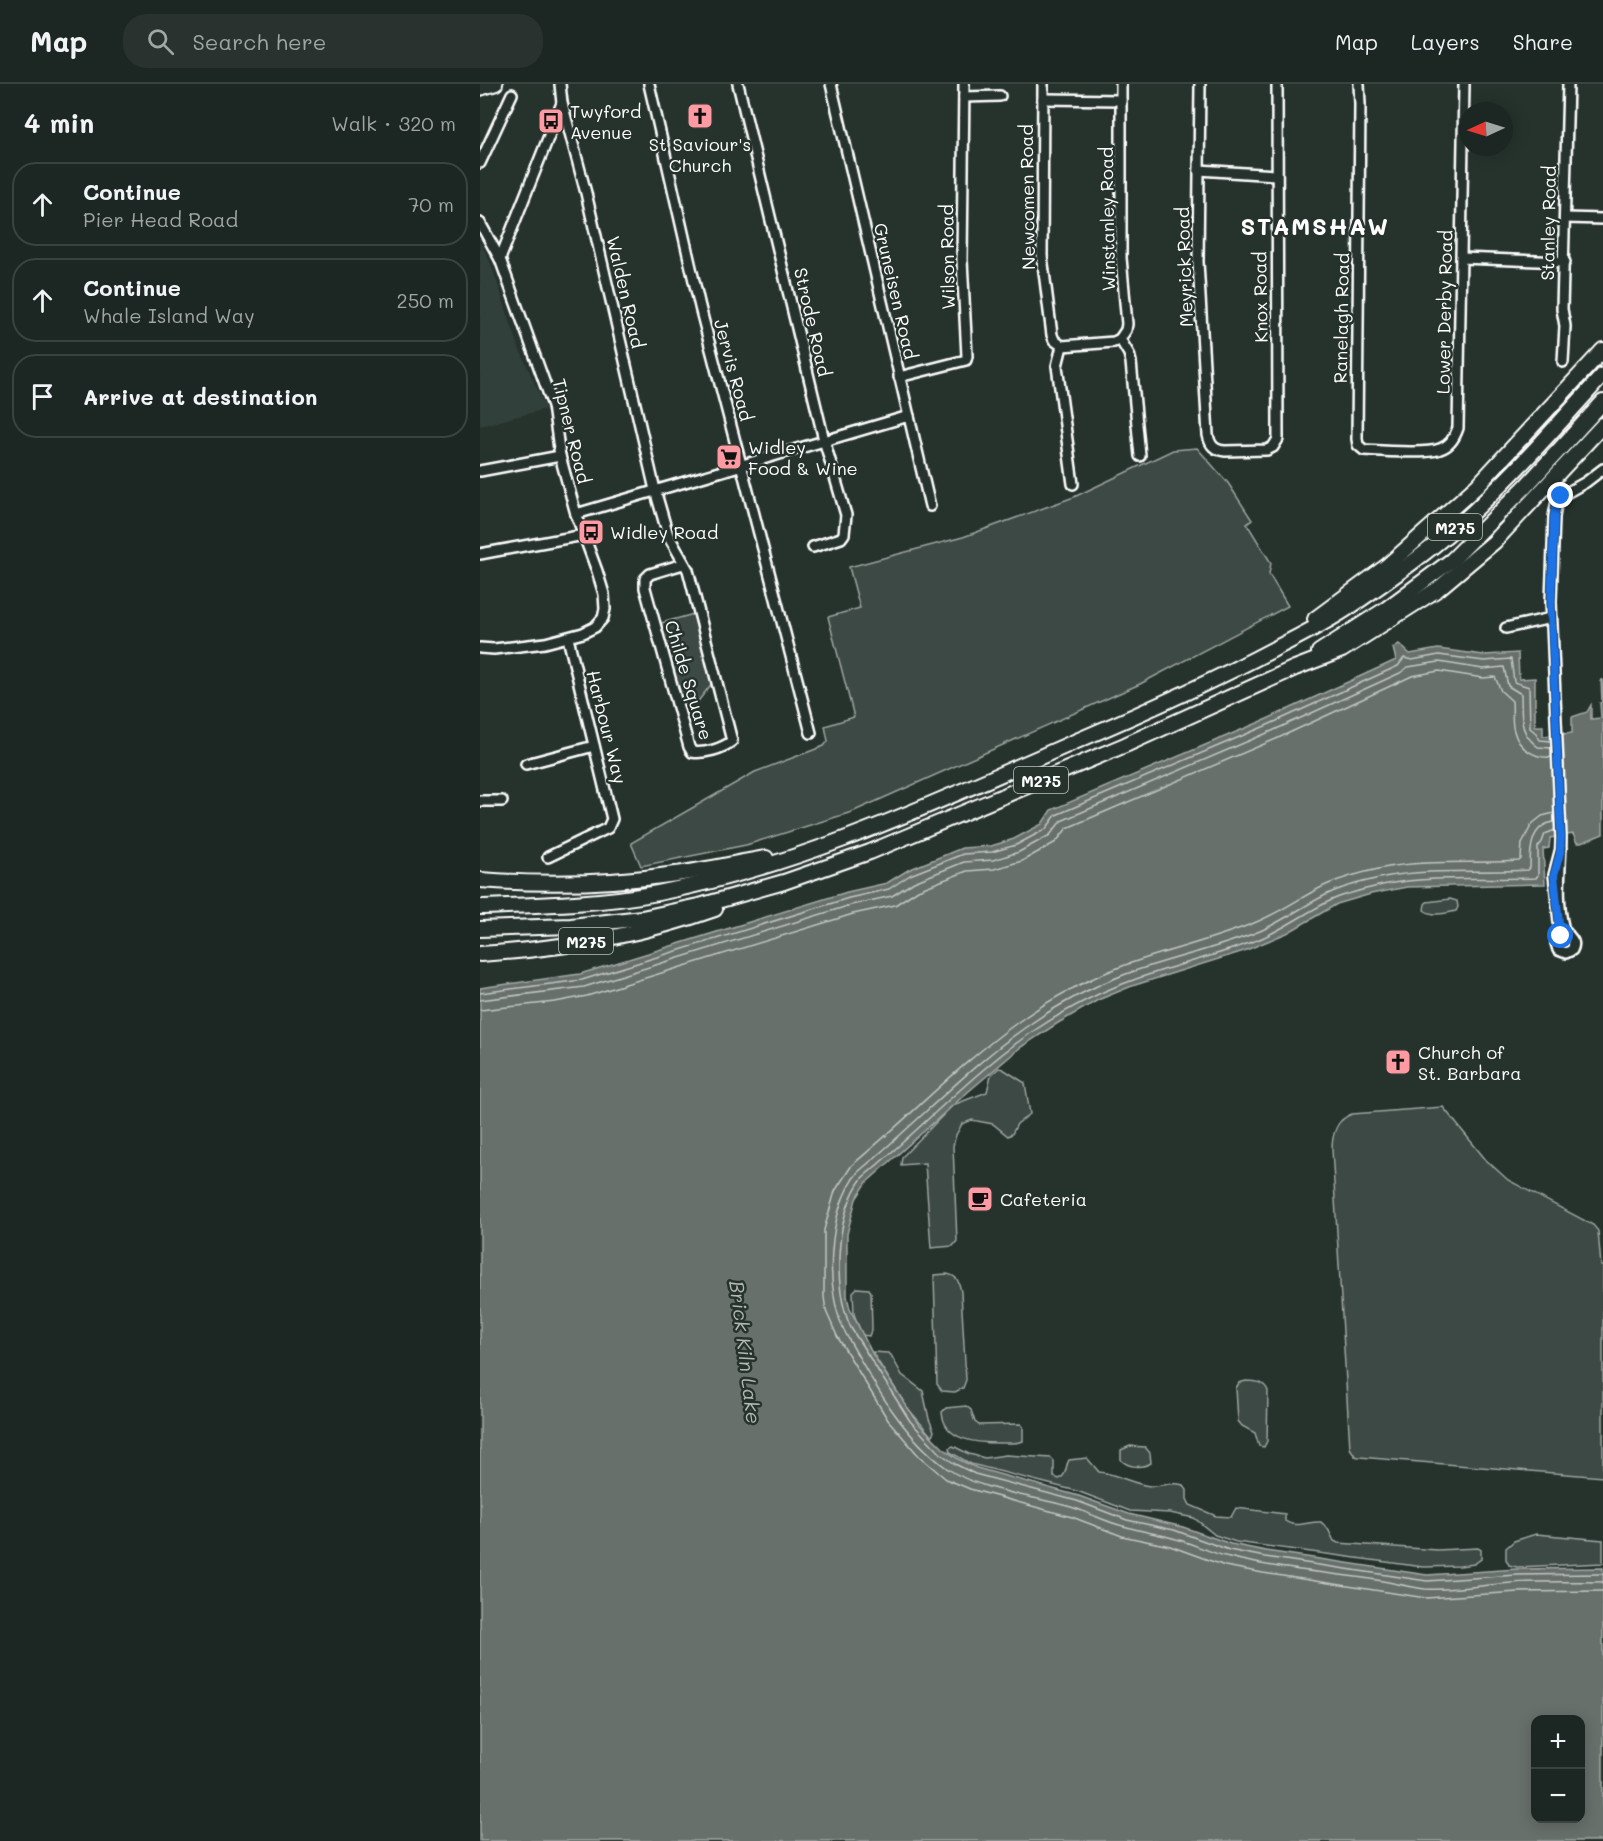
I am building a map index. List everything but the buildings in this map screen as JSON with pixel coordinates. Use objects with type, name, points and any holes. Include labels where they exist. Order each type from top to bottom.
[{"type":"highway","name":"M275","points":[[1280,646],[1387,566],[1434,526],[1477,486],[1603,350]]},
{"type":"highway","name":"M275","points":[[480,907],[564,904],[655,893],[712,881],[824,846],[965,789],[1243,666],[1351,606],[1441,539],[1498,487],[1603,375]]},
{"type":"highway","name":"M275","points":[[1295,668],[1386,609],[1452,560],[1525,487],[1603,402]]},
{"type":"highway","name":"M275","points":[[480,954],[513,952],[638,932],[700,915],[880,848],[1135,741],[1295,668],[1342,650],[1438,589],[1494,542],[1602,428]]},
{"type":"highway","name":"M275","points":[[480,880],[560,884],[632,880],[678,874],[824,846]]},
{"type":"highway","name":"M275","points":[[480,929],[571,926],[642,918],[703,905],[784,882]]},
{"type":"main road","points":[[480,89],[496,84]]},
{"type":"street","name":"Walden Road","points":[[560,84],[562,104],[589,204],[655,490]]},
{"type":"street","name":"Jervis Road","points":[[649,84],[700,307],[811,733]]},
{"type":"street","name":"Strode Road","points":[[738,84],[824,440],[846,515],[844,529]]},
{"type":"street","name":"Gruneisen Road","points":[[831,84],[930,506]]},
{"type":"street","name":"Wilson Road","points":[[899,377],[966,360],[967,356],[962,260],[964,84]]},
{"type":"street","name":"Newcomen Road","points":[[1043,84],[1041,256],[1052,335],[1054,340],[1062,346]]},
{"type":"street","name":"Winstanley Road","points":[[1120,339],[1127,324],[1121,258],[1121,84]]},
{"type":"street","name":"Meyrick Road","points":[[1200,84],[1199,287],[1208,435],[1213,447]]},
{"type":"street","name":"Knox Road","points":[[1213,447],[1222,451],[1264,450],[1273,447],[1278,439],[1277,84]]},
{"type":"street","name":"Ranelagh Road","points":[[1358,445],[1356,431],[1359,84]]},
{"type":"street","name":"Lower Derby Road","points":[[1358,445],[1366,450],[1437,450],[1448,444],[1456,434],[1464,84]]},
{"type":"street","name":"Stanley Road","points":[[1563,362],[1565,326],[1562,309],[1568,84]]},
{"type":"street","points":[[480,163],[512,94]]},
{"type":"street","points":[[964,97],[1000,96]]},
{"type":"street","points":[[1043,99],[1121,100]]},
{"type":"street","points":[[500,259],[562,104]]},
{"type":"street","points":[[1199,170],[1276,175]]},
{"type":"street","points":[[1565,218],[1603,219]]},
{"type":"street","name":"Tipner Road","points":[[480,223],[500,259],[553,406],[560,456],[576,514],[604,594],[603,618],[595,627],[568,638]]},
{"type":"street","points":[[1461,258],[1565,262]]},
{"type":"street","points":[[1073,484],[1058,366],[1062,346],[1114,342],[1120,339],[1127,349],[1131,362],[1140,456]]},
{"type":"street","points":[[576,514],[909,416]]},
{"type":"street","points":[[480,471],[560,456]]},
{"type":"street","points":[[1561,848],[1554,875],[1560,932],[1556,944],[1557,948],[1566,953],[1571,951],[1574,945],[1564,928],[1559,882],[1561,848],[1551,618],[1556,505],[1561,496],[1603,469]]},
{"type":"street","name":"Childe Square","points":[[655,490],[668,535],[688,570],[732,741],[727,745],[698,753],[692,752],[689,747],[645,588],[645,579],[650,574],[683,564]]},
{"type":"street","points":[[844,529],[848,544]]},
{"type":"street","points":[[813,547],[838,540],[844,534],[844,529]]},
{"type":"street","points":[[480,554],[584,535]]},
{"type":"street","points":[[1506,628],[1551,618]]},
{"type":"street","points":[[480,648],[520,646],[568,638]]},
{"type":"street","name":"Harbour Way","points":[[548,857],[614,827],[568,638]]},
{"type":"street","points":[[532,750],[530,763],[594,746]]},
{"type":"street","points":[[486,798],[502,801]]},
{"type":"street","points":[[1558,938],[1564,935],[1570,936]]},
{"type":"shaded area","points":[[480,242],[491,264],[519,348],[546,409],[480,426]]},
{"type":"shaded area","points":[[1197,448],[1228,483],[1252,520],[1247,524],[1271,563],[1269,574],[1288,606],[1140,684],[852,812],[746,845],[641,866],[631,843],[755,772],[824,746],[828,741],[825,726],[854,717],[828,617],[860,608],[849,567],[963,537],[1074,497],[1173,450]]},
{"type":"shaded area","points":[[694,614],[713,682],[692,709],[690,702],[682,705],[661,623]]},
{"type":"shaded area","points":[[1450,899],[1457,901],[1456,911],[1435,914],[1424,910],[1427,902]]},
{"type":"shaded area","points":[[999,1068],[1025,1083],[1030,1114],[1017,1124],[1012,1134],[1008,1136],[993,1124],[972,1120],[962,1124],[953,1146],[957,1241],[953,1246],[931,1248],[925,1163],[901,1165],[902,1157],[953,1105],[987,1092],[991,1075]]},
{"type":"shaded area","points":[[1443,1107],[1486,1160],[1508,1180],[1593,1225],[1598,1231],[1601,1266],[1603,1266],[1603,1477],[1359,1457],[1355,1456],[1350,1448],[1332,1149],[1334,1133],[1339,1123],[1352,1114]]},
{"type":"shaded area","points":[[934,1275],[954,1276],[960,1285],[961,1292],[966,1380],[963,1388],[955,1392],[942,1391],[937,1384]]},
{"type":"shaded area","points":[[857,1288],[869,1289],[871,1292],[872,1328],[869,1336],[862,1335],[854,1314],[853,1292]]},
{"type":"shaded area","points":[[872,1352],[891,1355],[902,1375],[923,1391],[934,1431],[932,1437],[907,1407]]},
{"type":"shaded area","points":[[1246,1381],[1262,1384],[1268,1391],[1267,1441],[1264,1447],[1259,1446],[1255,1433],[1238,1421],[1236,1388],[1239,1383]]},
{"type":"shaded area","points":[[966,1406],[971,1410],[975,1422],[979,1425],[1021,1424],[1023,1441],[1017,1443],[981,1442],[955,1435],[944,1422],[942,1412],[946,1408]]},
{"type":"shaded area","points":[[953,1446],[969,1454],[985,1458],[1006,1455],[1051,1458],[1054,1461],[1054,1477],[1059,1479],[1065,1473],[1069,1460],[1087,1458],[1099,1472],[1137,1483],[1150,1486],[1183,1485],[1187,1490],[1190,1505],[1216,1516],[1231,1517],[1236,1508],[1285,1514],[1285,1521],[1298,1525],[1321,1522],[1328,1529],[1334,1541],[1338,1543],[1437,1550],[1478,1548],[1481,1550],[1481,1559],[1474,1564],[1460,1566],[1423,1567],[1236,1542],[1215,1535],[1194,1518],[1170,1513],[1130,1511],[1077,1491],[971,1464],[950,1452],[949,1448]]},
{"type":"shaded area","points":[[1130,1446],[1145,1447],[1150,1453],[1151,1463],[1136,1466],[1124,1463],[1121,1460],[1121,1450]]},
{"type":"shaded area","points":[[1536,1534],[1603,1540],[1603,1563],[1517,1567],[1509,1565],[1506,1559],[1506,1548],[1514,1541]]},
{"type":"water","name":"Brick Kiln Lake","points":[[1399,644],[1410,654],[1438,649],[1484,655],[1518,653],[1519,679],[1535,678],[1535,726],[1543,726],[1543,736],[1572,733],[1572,717],[1587,712],[1591,705],[1591,719],[1601,718],[1601,680],[1603,680],[1603,834],[1581,843],[1577,843],[1573,834],[1550,838],[1549,848],[1543,849],[1545,884],[1407,887],[1371,894],[1337,904],[1287,933],[1244,951],[1132,986],[1098,1000],[1058,1023],[1021,1047],[867,1182],[856,1199],[847,1234],[847,1296],[850,1309],[873,1355],[920,1425],[943,1448],[958,1459],[977,1468],[1079,1496],[1129,1514],[1183,1527],[1231,1544],[1266,1551],[1427,1575],[1517,1569],[1603,1568],[1603,1841],[480,1841],[480,988],[580,974],[847,892],[887,883],[908,870],[962,848],[991,846],[1014,839],[1042,824],[1051,810],[1267,719],[1396,660],[1393,648]]},
{"type":"place","name":"St Saviour's Church","points":[[700,116]]},
{"type":"place","name":"Twyford Avenue","points":[[551,121]]},
{"type":"place","name":"Widley Food & Wine","points":[[729,457]]},
{"type":"place","name":"Widley Road","points":[[591,532]]},
{"type":"place","name":"Church of St. Barbara","points":[[1398,1062]]},
{"type":"place","name":"Cafeteria","points":[[980,1199]]},
{"type":"district","name":"STAMSHAW","points":[[1315,225]]},
{"type":"route","points":[[1561,496],[1556,505],[1554,517],[1551,602],[1561,837],[1554,877],[1560,932],[1558,938],[1561,936]]}]
